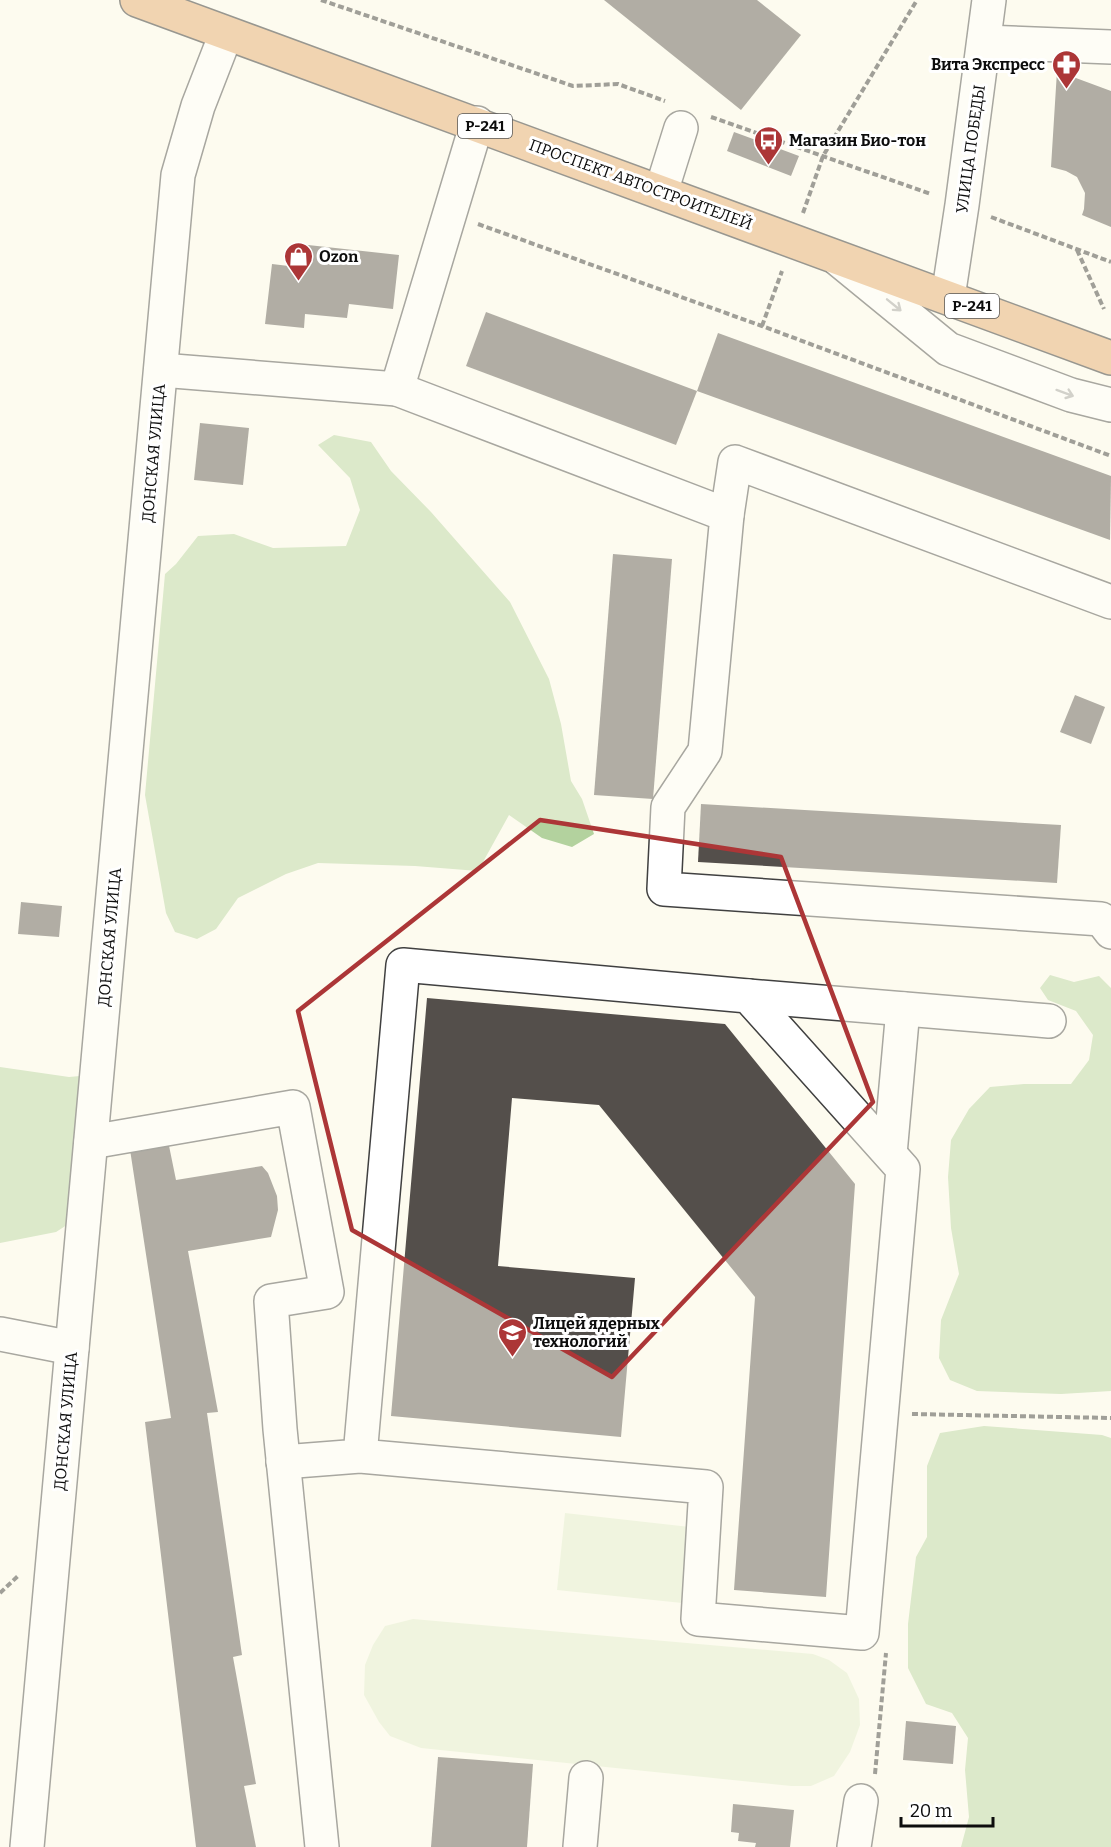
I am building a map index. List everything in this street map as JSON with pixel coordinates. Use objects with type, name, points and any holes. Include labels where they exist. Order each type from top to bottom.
[{"type":"highway","name":"ПРОСПЕКТ АВТОСТРОИТЕЛЕЙ","points":[[137,0],[477,123],[1111,358]]},
{"type":"street","name":"УЛИЦА ПОБЕДЫ","points":[[948,297],[989,0]]},
{"type":"street","name":"ДОНСКАЯ УЛИЦА","points":[[27,1847],[178,175],[198,106],[226,34]]},
{"type":"street","points":[[984,42],[1111,47]]},
{"type":"street","points":[[661,192],[686,115]]},
{"type":"street","points":[[397,389],[477,123]]},
{"type":"street","points":[[832,254],[948,349],[1071,395],[1111,405]]},
{"type":"street","points":[[161,370],[397,389],[727,515]]},
{"type":"street","points":[[1111,602],[735,462],[727,515],[705,751],[668,807],[664,889],[1101,919],[1111,932]]},
{"type":"street","points":[[360,1456],[403,966],[1049,1021]]},
{"type":"street","points":[[283,1462],[360,1456],[706,1487],[698,1619],[862,1633],[903,1168],[747,996]]},
{"type":"street","points":[[890,1154],[903,1009]]},
{"type":"street","points":[[91,1142],[293,1107],[327,1292],[271,1301],[283,1462],[322,1847]]},
{"type":"street","points":[[0,1334],[72,1348]]},
{"type":"street","points":[[580,1847],[586,1778]]},
{"type":"street","points":[[854,1847],[861,1802]]},
{"type":"path","points":[[321,0],[573,86],[618,84],[686,115],[823,156],[962,205],[1111,262]]},
{"type":"path","points":[[762,326],[823,156],[917,0]]},
{"type":"path","points":[[450,213],[1111,456]]},
{"type":"path","points":[[1077,249],[1104,309]]},
{"type":"path","points":[[907,1414],[1111,1418]]},
{"type":"path","points":[[861,1802],[875,1774],[887,1646]]},
{"type":"highlighted area","points":[[540,820],[781,857],[873,1102],[612,1377],[352,1230],[298,1011]]},
{"type":"green space","points":[[334,435],[371,442],[391,471],[431,512],[510,602],[549,679],[561,724],[571,781],[582,799],[594,834],[572,847],[542,838],[509,815],[478,871],[415,866],[318,863],[286,874],[238,898],[216,929],[197,939],[175,932],[166,913],[145,795],[165,574],[198,536],[234,534],[273,548],[346,546],[360,510],[350,478],[318,445]]},
{"type":"green space","points":[[1050,975],[1074,982],[1099,976],[1111,988],[1111,1391],[1061,1394],[977,1391],[950,1380],[939,1358],[941,1320],[959,1274],[951,1228],[948,1177],[951,1140],[969,1109],[990,1087],[1071,1084],[1089,1060],[1093,1035],[1076,1011],[1048,1000],[1040,988]]},
{"type":"green space","points":[[0,1067],[69,1077],[80,1076],[89,1089],[70,1223],[56,1232],[0,1243]]},
{"type":"green space","points":[[984,1426],[1102,1435],[1111,1438],[1111,1847],[961,1847],[969,1817],[965,1770],[968,1738],[952,1713],[926,1704],[908,1668],[908,1624],[916,1557],[927,1537],[927,1466],[940,1433]]},
{"type":"green space","points":[[565,1513],[690,1527],[682,1603],[557,1590]]},
{"type":"green space","points":[[413,1619],[813,1654],[829,1660],[847,1673],[859,1699],[860,1725],[850,1752],[834,1776],[811,1786],[791,1786],[421,1748],[390,1736],[364,1695],[365,1665],[373,1645],[385,1626]]},
{"type":"building","points":[[604,0],[757,0],[801,35],[741,110]]},
{"type":"building","points":[[1057,71],[1111,91],[1111,227],[1082,215],[1085,193],[1077,177],[1051,167]]},
{"type":"building","points":[[734,132],[799,156],[791,176],[727,151]]},
{"type":"building","points":[[299,244],[399,255],[393,309],[349,304],[347,318],[305,314],[304,328],[265,324],[272,264],[297,267]]},
{"type":"building","points":[[486,312],[697,391],[676,445],[466,366]]},
{"type":"building","points":[[718,333],[1111,476],[1110,540],[697,391]]},
{"type":"building","points":[[200,423],[249,428],[243,485],[194,480]]},
{"type":"building","points":[[613,554],[672,559],[653,799],[594,795]]},
{"type":"building","points":[[1075,695],[1105,707],[1091,744],[1060,732]]},
{"type":"building","points":[[701,804],[1061,825],[1057,883],[698,862]]},
{"type":"building","points":[[21,902],[62,906],[59,937],[18,934]]},
{"type":"building","name":"Лицей ядерных технологий","points":[[427,998],[725,1024],[855,1184],[826,1597],[734,1590],[755,1297],[599,1105],[512,1098],[498,1266],[635,1278],[621,1437],[391,1416]]},
{"type":"building","points":[[167,1136],[176,1180],[262,1166],[268,1173],[277,1196],[278,1210],[271,1237],[188,1251],[218,1412],[207,1413],[242,1655],[233,1657],[256,1784],[244,1786],[256,1847],[196,1847],[145,1422],[171,1418],[129,1143]]},
{"type":"building","points":[[906,1721],[956,1726],[953,1764],[903,1760]]},
{"type":"building","points":[[438,1757],[533,1764],[527,1847],[431,1847]]},
{"type":"building","points":[[733,1804],[794,1810],[790,1847],[755,1847],[756,1843],[738,1841],[739,1833],[731,1832]]},
{"type":"place","name":"Вита Экспресс","points":[[1066,90]]},
{"type":"place","name":"Магазин Био-тон","points":[[768,166]]},
{"type":"place","name":"Ozon","points":[[298,282]]},
{"type":"place","name":"Лицей ядерных технологий","points":[[512,1358]]}]
